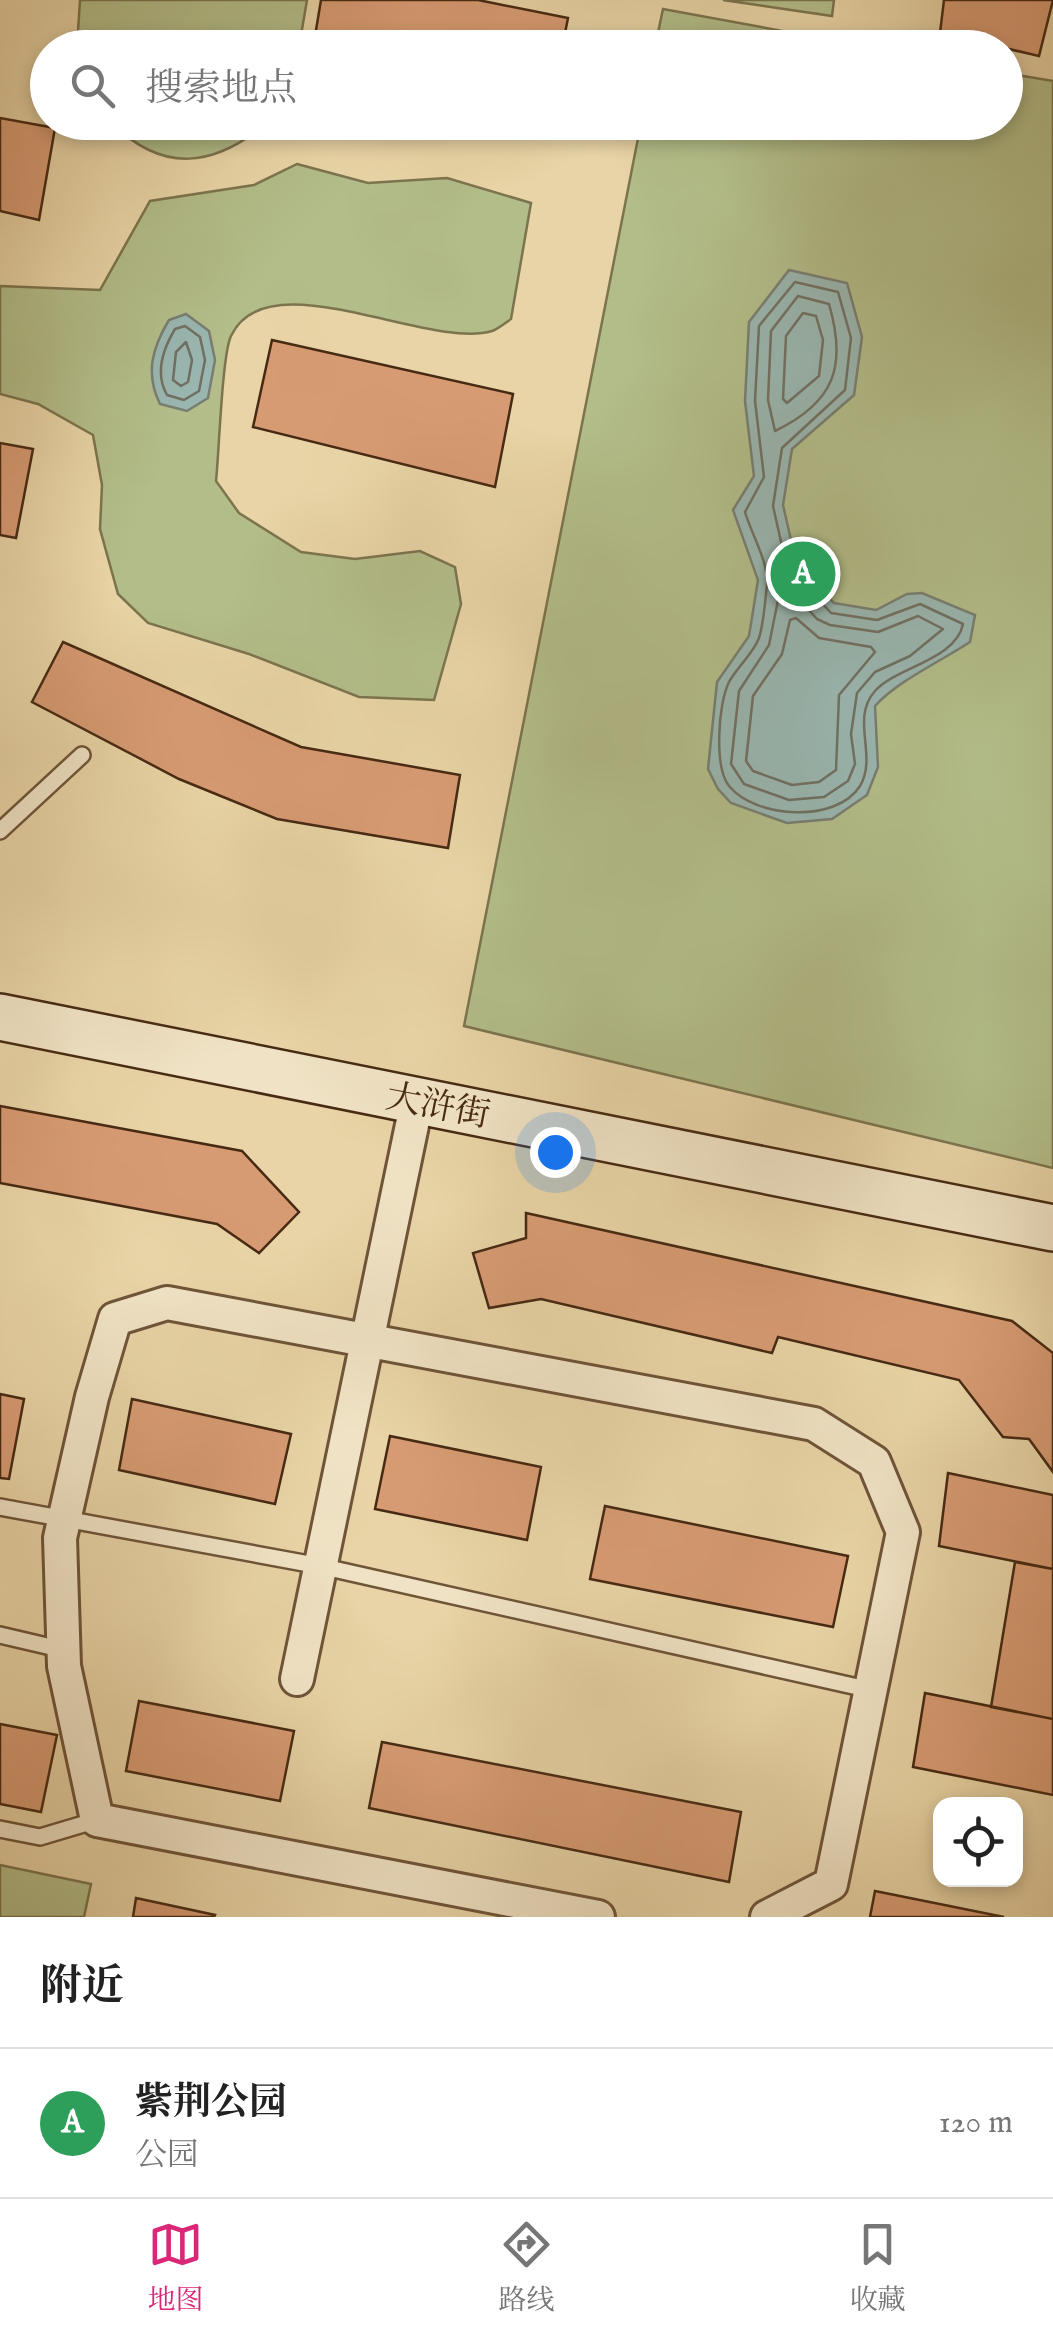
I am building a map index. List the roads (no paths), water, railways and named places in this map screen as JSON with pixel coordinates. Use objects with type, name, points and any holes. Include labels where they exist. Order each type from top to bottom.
[{"type":"street","name":"大浒街","points":[[0,1016],[1053,1228]]},
{"type":"street","points":[[297,1678],[417,1101]]},
{"type":"street","points":[[598,1917],[562,1914],[97,1820],[64,1650],[60,1538],[92,1397],[115,1319],[167,1303],[367,1339],[814,1424],[874,1462],[903,1532],[831,1884],[767,1917]]},
{"type":"lane","points":[[0,831],[82,755]]},
{"type":"lane","points":[[0,1507],[64,1522],[320,1566],[870,1690]]},
{"type":"lane","points":[[0,1635],[64,1650]]},
{"type":"lane","points":[[0,1829],[40,1837],[97,1820]]},
{"type":"water","points":[[789,270],[847,283],[862,337],[854,395],[792,449],[783,505],[796,562],[834,603],[876,610],[907,594],[922,593],[975,615],[970,642],[907,680],[875,706],[878,767],[867,795],[832,819],[787,823],[731,803],[708,769],[717,682],[749,636],[758,580],[733,510],[754,476],[745,401],[749,322]]},
{"type":"water","points":[[186,314],[209,331],[215,360],[208,398],[187,411],[160,404],[152,372],[158,341],[169,320]]},
{"type":"place","name":"紫荆公园","points":[[803,574]]}]
